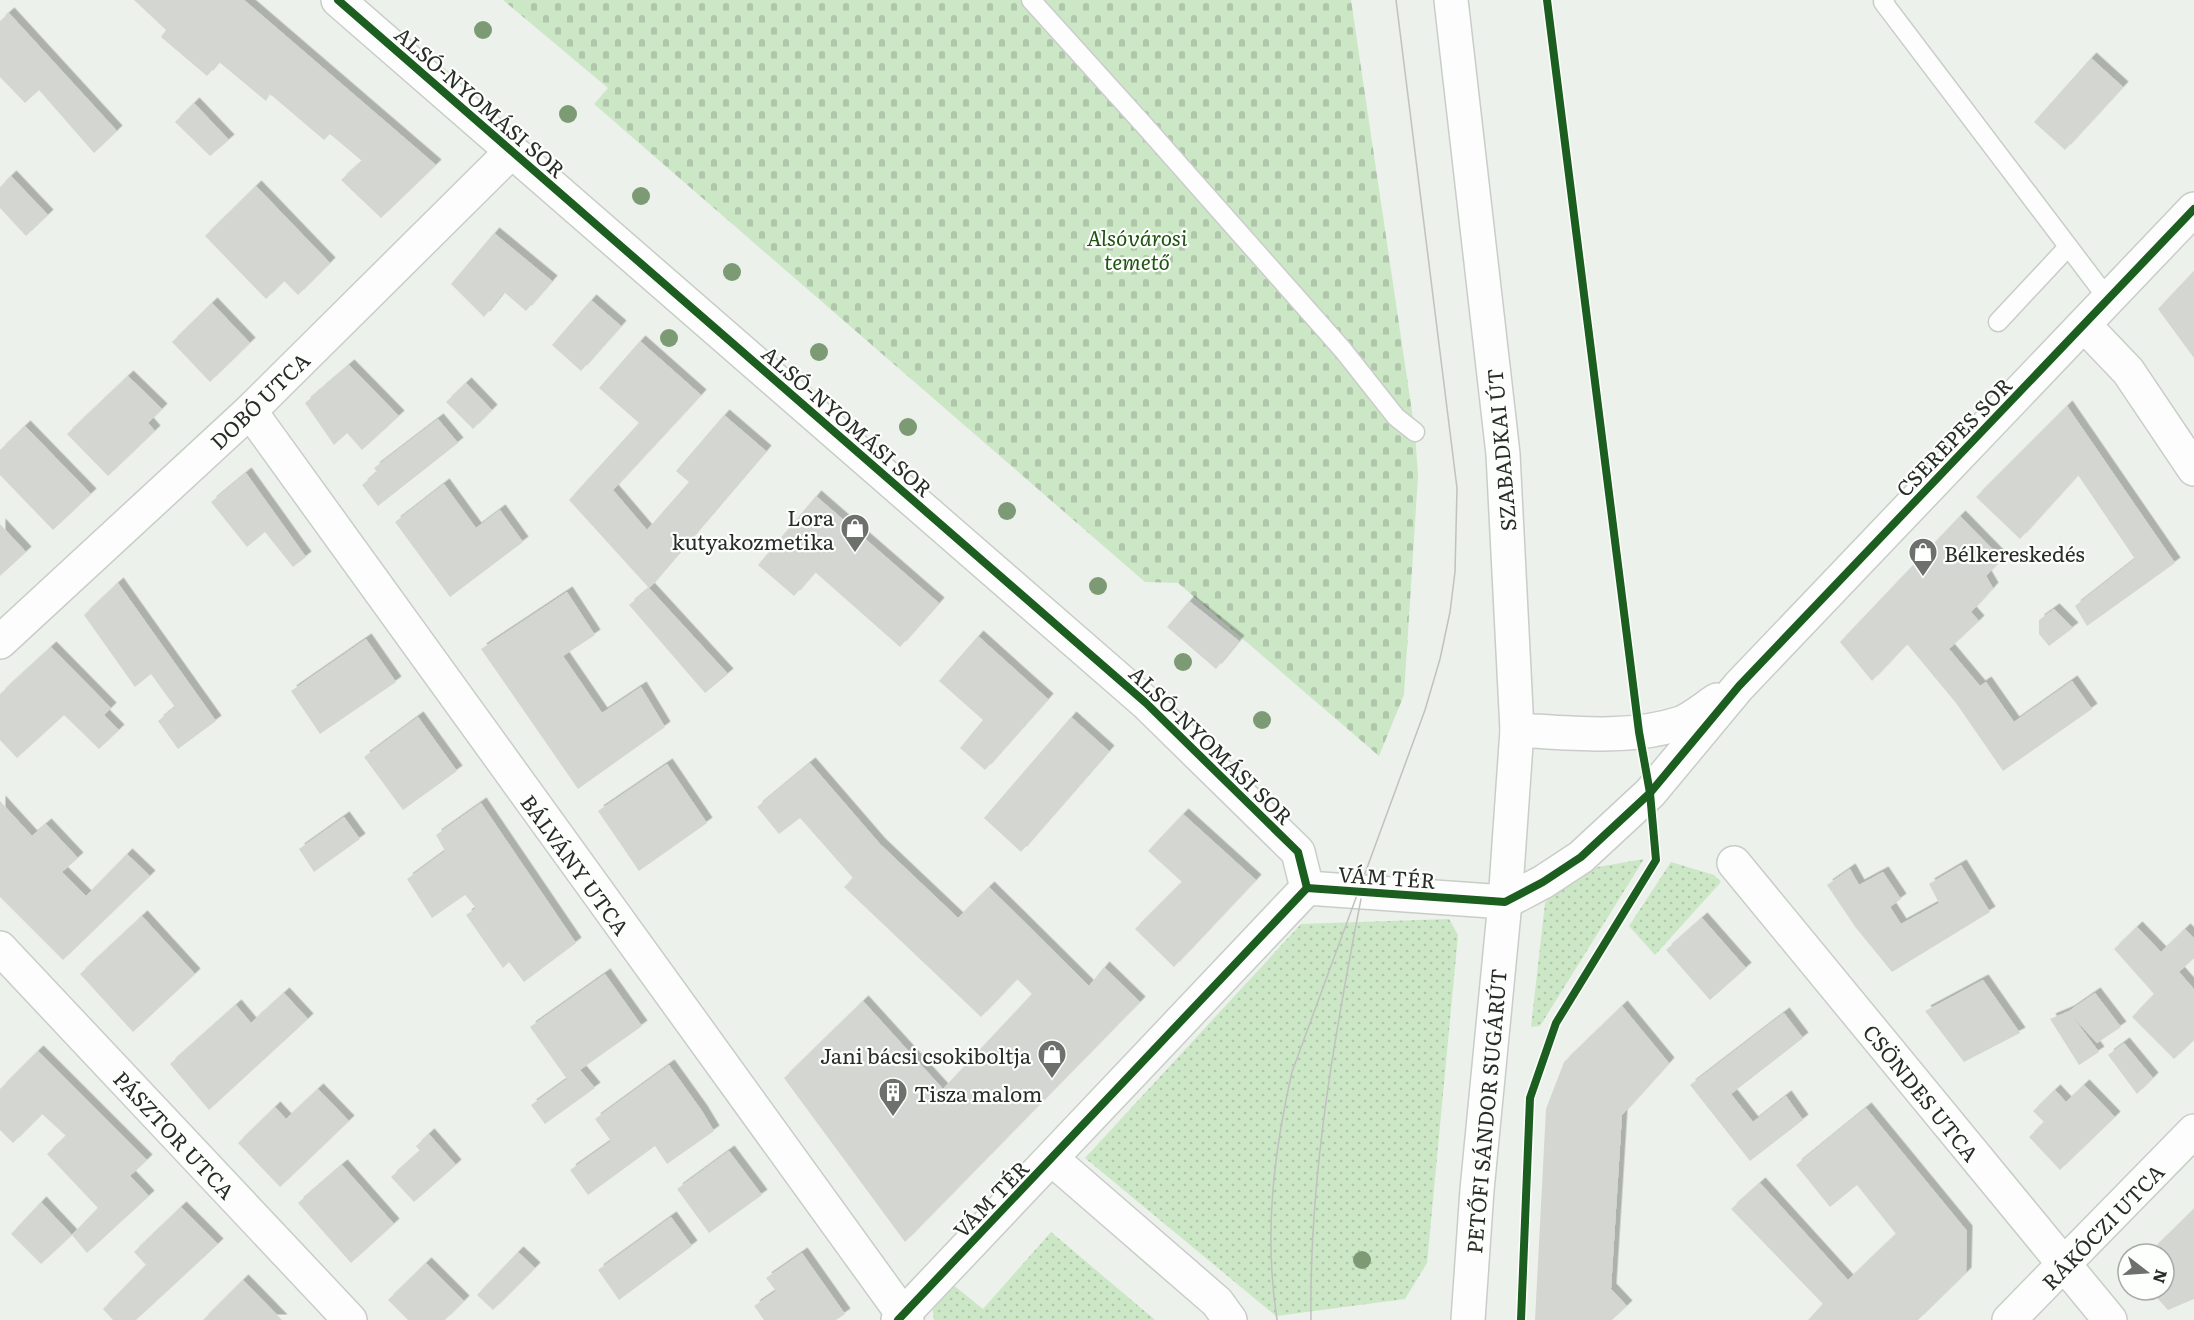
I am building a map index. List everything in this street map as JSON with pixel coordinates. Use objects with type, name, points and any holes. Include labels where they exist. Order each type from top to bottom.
[{"type":"street","name":"ALSÓ-NYOMÁSI SOR","points":[[338,0],[1146,703],[1298,852],[1307,888]]},
{"type":"street","name":"SZABADKAI ÚT","points":[[1450,0],[1503,454],[1517,730],[1505,902]]},
{"type":"street","name":"DOBÓ UTCA","points":[[0,642],[250,411],[512,152]]},
{"type":"street","name":"CSEREPES SOR","points":[[1738,687],[2194,209]]},
{"type":"street","points":[[2084,325],[2128,371],[2194,469]]},
{"type":"street","name":"BÁLVÁNY UTCA","points":[[250,411],[903,1319]]},
{"type":"street","points":[[1517,730],[1567,733],[1639,732],[1683,722],[1738,687]]},
{"type":"street","points":[[1505,902],[1543,882],[1581,856],[1650,793],[1738,687]]},
{"type":"street","name":"CSÖNDES UTCA","points":[[1734,863],[2110,1320]]},
{"type":"street","name":"VÁM TÉR","points":[[903,1319],[1307,888],[1505,902]]},
{"type":"street","name":"PETŐFI SÁNDOR SUGÁRÚT","points":[[1467,1320],[1477,1190],[1505,902]]},
{"type":"street","name":"PÁSZTOR UTCA","points":[[0,948],[350,1320]]},
{"type":"street","name":"RÁKÓCZI UTCA","points":[[2009,1320],[2194,1131]]},
{"type":"street","name":"VÁM TÉR","points":[[1052,1159],[1217,1302],[1230,1320]]},
{"type":"street","points":[[1462,1320],[1467,1320]]},
{"type":"lane","points":[[1030,0],[1152,134],[1343,351],[1396,417],[1415,432]]},
{"type":"lane","points":[[1885,0],[1883,3],[2108,299]]},
{"type":"lane","points":[[1998,322],[2068,247]]},
{"type":"green space","name":"Alsóvárosi temető","points":[[503,0],[1351,0],[1415,432],[1418,476],[1404,695],[1379,756],[1178,583],[1145,582],[594,104],[608,88]]},
{"type":"green space","points":[[1644,859],[1540,1026],[1531,1027],[1545,903],[1575,871]]},
{"type":"green space","points":[[1671,862],[1714,875],[1721,882],[1655,955],[1629,926]]},
{"type":"green space","points":[[1449,919],[1458,935],[1427,1263],[1405,1299],[1276,1316],[1085,1158],[1301,924]]},
{"type":"green space","points":[[1051,1232],[1155,1320],[934,1320],[932,1306],[952,1284],[983,1309]]},
{"type":"building","points":[[134,0],[244,0],[436,165],[381,218],[341,180],[362,161],[330,134],[324,140],[270,94],[266,101],[219,62],[207,76],[161,37],[166,30]]},
{"type":"building","points":[[9,13],[117,131],[94,153],[39,90],[25,103],[0,77],[0,21]]},
{"type":"building","points":[[2091,58],[2123,87],[2065,150],[2034,122]]},
{"type":"building","points":[[194,103],[229,140],[210,156],[175,122]]},
{"type":"building","points":[[11,176],[48,215],[26,236],[0,208],[0,187]]},
{"type":"building","points":[[256,186],[330,263],[298,295],[284,281],[266,299],[205,236]]},
{"type":"building","points":[[494,233],[552,281],[526,311],[504,292],[484,317],[451,284]]},
{"type":"building","points":[[2194,271],[2194,358],[2158,309]]},
{"type":"building","points":[[591,300],[621,326],[581,371],[552,345]]},
{"type":"building","points":[[212,303],[250,343],[210,382],[172,342]]},
{"type":"building","points":[[640,341],[701,395],[613,490],[647,530],[689,482],[676,471],[724,415],[766,451],[649,588],[569,500],[639,423],[599,388]]},
{"type":"building","points":[[349,365],[399,416],[362,450],[347,433],[334,445],[305,403]]},
{"type":"building","points":[[128,376],[162,409],[148,423],[155,431],[108,476],[67,434]]},
{"type":"building","points":[[466,383],[492,410],[473,429],[446,402]]},
{"type":"building","points":[[2067,406],[2175,563],[2087,626],[2075,606],[2135,559],[2078,475],[2020,539],[1976,497]]},
{"type":"building","points":[[438,419],[458,443],[378,506],[362,485],[377,472],[374,468]]},
{"type":"building","points":[[25,426],[91,494],[53,530],[0,475],[0,450]]},
{"type":"building","points":[[246,473],[306,557],[293,567],[265,532],[247,547],[211,502]]},
{"type":"building","points":[[444,484],[476,528],[500,510],[523,542],[450,597],[395,522]]},
{"type":"building","points":[[816,496],[939,603],[900,647],[815,572],[794,596],[758,565]]},
{"type":"building","points":[[1960,516],[2002,559],[1986,576],[1993,588],[1971,612],[1979,621],[1949,649],[1980,686],[1986,682],[2014,722],[2072,681],[2092,709],[2003,771],[1956,703],[1907,644],[1872,681],[1840,642]]},
{"type":"building","points":[[0,524],[26,552],[0,576]]},
{"type":"building","points":[[118,583],[216,721],[178,749],[158,721],[175,707],[151,674],[135,687],[84,615]]},
{"type":"building","points":[[649,588],[728,674],[705,693],[629,605]]},
{"type":"building","points":[[567,592],[595,635],[563,656],[602,713],[641,687],[665,727],[578,789],[481,649]]},
{"type":"building","points":[[1189,601],[1239,641],[1216,669],[1167,627]]},
{"type":"building","points":[[2054,609],[2073,628],[2049,646],[2039,634],[2039,620]]},
{"type":"building","points":[[978,636],[1048,699],[985,770],[960,748],[983,720],[939,681]]},
{"type":"building","points":[[366,639],[396,682],[320,734],[291,691]]},
{"type":"building","points":[[51,647],[111,708],[104,715],[119,730],[99,749],[64,715],[17,758],[0,740],[0,694]]},
{"type":"building","points":[[418,717],[457,771],[403,810],[364,757]]},
{"type":"building","points":[[1071,717],[1109,751],[1021,852],[984,818]]},
{"type":"building","points":[[810,763],[880,844],[958,918],[989,887],[1089,986],[1104,967],[1140,1002],[905,1242],[784,1078],[863,1001],[943,1089],[1032,994],[1017,979],[981,1017],[844,887],[853,878],[800,818],[779,834],[757,807]]},
{"type":"building","points":[[667,764],[707,823],[639,871],[598,811]]},
{"type":"building","points":[[0,801],[32,836],[46,824],[78,858],[62,872],[86,896],[127,854],[150,876],[63,960],[0,897]]},
{"type":"building","points":[[481,803],[576,943],[524,982],[509,962],[503,968],[466,915],[476,908],[465,895],[432,918],[407,879],[445,851],[436,835]]},
{"type":"building","points":[[1183,814],[1256,880],[1174,967],[1135,929],[1182,882],[1148,851]]},
{"type":"building","points":[[344,817],[360,839],[314,872],[299,849]]},
{"type":"building","points":[[1961,865],[1990,912],[1892,972],[1856,928],[1827,885],[1850,869],[1859,885],[1883,872],[1901,899],[1890,907],[1901,924],[1939,903],[1929,884]]},
{"type":"building","points":[[142,916],[195,974],[133,1032],[80,974]]},
{"type":"building","points":[[1702,918],[1746,968],[1710,1000],[1666,950]]},
{"type":"building","points":[[2137,927],[2161,952],[2185,929],[2194,938],[2194,958],[2179,972],[2194,989],[2194,1040],[2174,1059],[2132,1017],[2154,994],[2114,949]]},
{"type":"building","points":[[605,974],[642,1026],[580,1070],[595,1088],[545,1124],[531,1105],[567,1079],[530,1027]]},
{"type":"building","points":[[1983,980],[2020,1033],[1964,1062],[1925,1011]]},
{"type":"building","points":[[284,993],[308,1019],[209,1110],[170,1064],[236,1005],[251,1023]]},
{"type":"building","points":[[2095,993],[2121,1027],[2097,1043],[2072,1016],[2099,1052],[2079,1065],[2050,1019],[2069,1011]]},
{"type":"building","points":[[1622,1006],[1669,1063],[1622,1115],[1611,1289],[1627,1306],[1612,1320],[1535,1320],[1546,1109],[1564,1062]]},
{"type":"building","points":[[1784,1013],[1803,1038],[1731,1094],[1753,1122],[1786,1096],[1803,1120],[1750,1161],[1690,1085]]},
{"type":"building","points":[[2124,1043],[2153,1078],[2137,1094],[2108,1055]]},
{"type":"building","points":[[38,1051],[147,1160],[130,1176],[149,1196],[87,1253],[72,1235],[98,1208],[47,1154],[66,1136],[42,1114],[13,1143],[0,1130],[0,1089]]},
{"type":"building","points":[[669,1065],[714,1131],[667,1164],[655,1146],[588,1195],[570,1170],[611,1141],[595,1119]]},
{"type":"building","points":[[2084,1085],[2115,1117],[2060,1170],[2029,1137],[2044,1122],[2033,1111],[2055,1090],[2066,1102]]},
{"type":"building","points":[[318,1089],[349,1121],[280,1187],[238,1143],[275,1107],[286,1119]]},
{"type":"building","points":[[1866,1108],[1967,1231],[1966,1273],[1918,1320],[1808,1320],[1823,1304],[1731,1209],[1760,1183],[1848,1280],[1896,1234],[1857,1185],[1830,1207],[1796,1165]]},
{"type":"building","points":[[429,1134],[456,1165],[414,1202],[391,1177],[420,1151],[416,1146]]},
{"type":"building","points":[[729,1151],[762,1195],[709,1233],[677,1189]]},
{"type":"building","points":[[342,1165],[394,1224],[351,1263],[298,1203]]},
{"type":"building","points":[[41,1202],[72,1235],[41,1264],[11,1234]]},
{"type":"building","points":[[181,1207],[218,1244],[136,1320],[113,1320],[103,1309],[146,1265],[134,1252]]},
{"type":"building","points":[[2194,1209],[2194,1299],[2168,1310],[2161,1302],[2176,1302],[2176,1242],[2160,1242]]},
{"type":"building","points":[[671,1217],[692,1246],[619,1300],[598,1270]]},
{"type":"building","points":[[518,1252],[535,1268],[493,1310],[477,1295]]},
{"type":"building","points":[[802,1253],[845,1314],[836,1320],[764,1320],[754,1306],[776,1291],[766,1278]]},
{"type":"building","points":[[426,1263],[464,1301],[445,1320],[408,1320],[388,1300]]},
{"type":"building","points":[[243,1280],[282,1320],[203,1320]]},
{"type":"tram line","points":[[1277,1320],[1271,1257],[1272,1196],[1275,1165],[1292,1072],[1425,710],[1440,659],[1450,612],[1455,572],[1457,488],[1396,0]]},
{"type":"tram line","points":[[1311,1320],[1314,1214],[1325,1108],[1361,899]]},
{"type":"cycle path","points":[[338,0],[1146,703],[1298,852],[1307,888]]},
{"type":"cycle path","points":[[1521,1320],[1530,1098],[1556,1023],[1656,860],[1650,793],[1639,732],[1547,0]]},
{"type":"cycle path","points":[[898,1320],[1307,888],[1505,902],[1543,882],[1581,857],[1650,793],[1739,686],[2194,209]]},
{"type":"place","name":"Lora kutyakozmetika","points":[[855,554]]},
{"type":"place","name":"Bélkereskedés","points":[[1923,578]]},
{"type":"place","name":"Jani bácsi csokiboltja","points":[[1052,1080]]},
{"type":"place","name":"Tisza malom","points":[[893,1118]]}]
